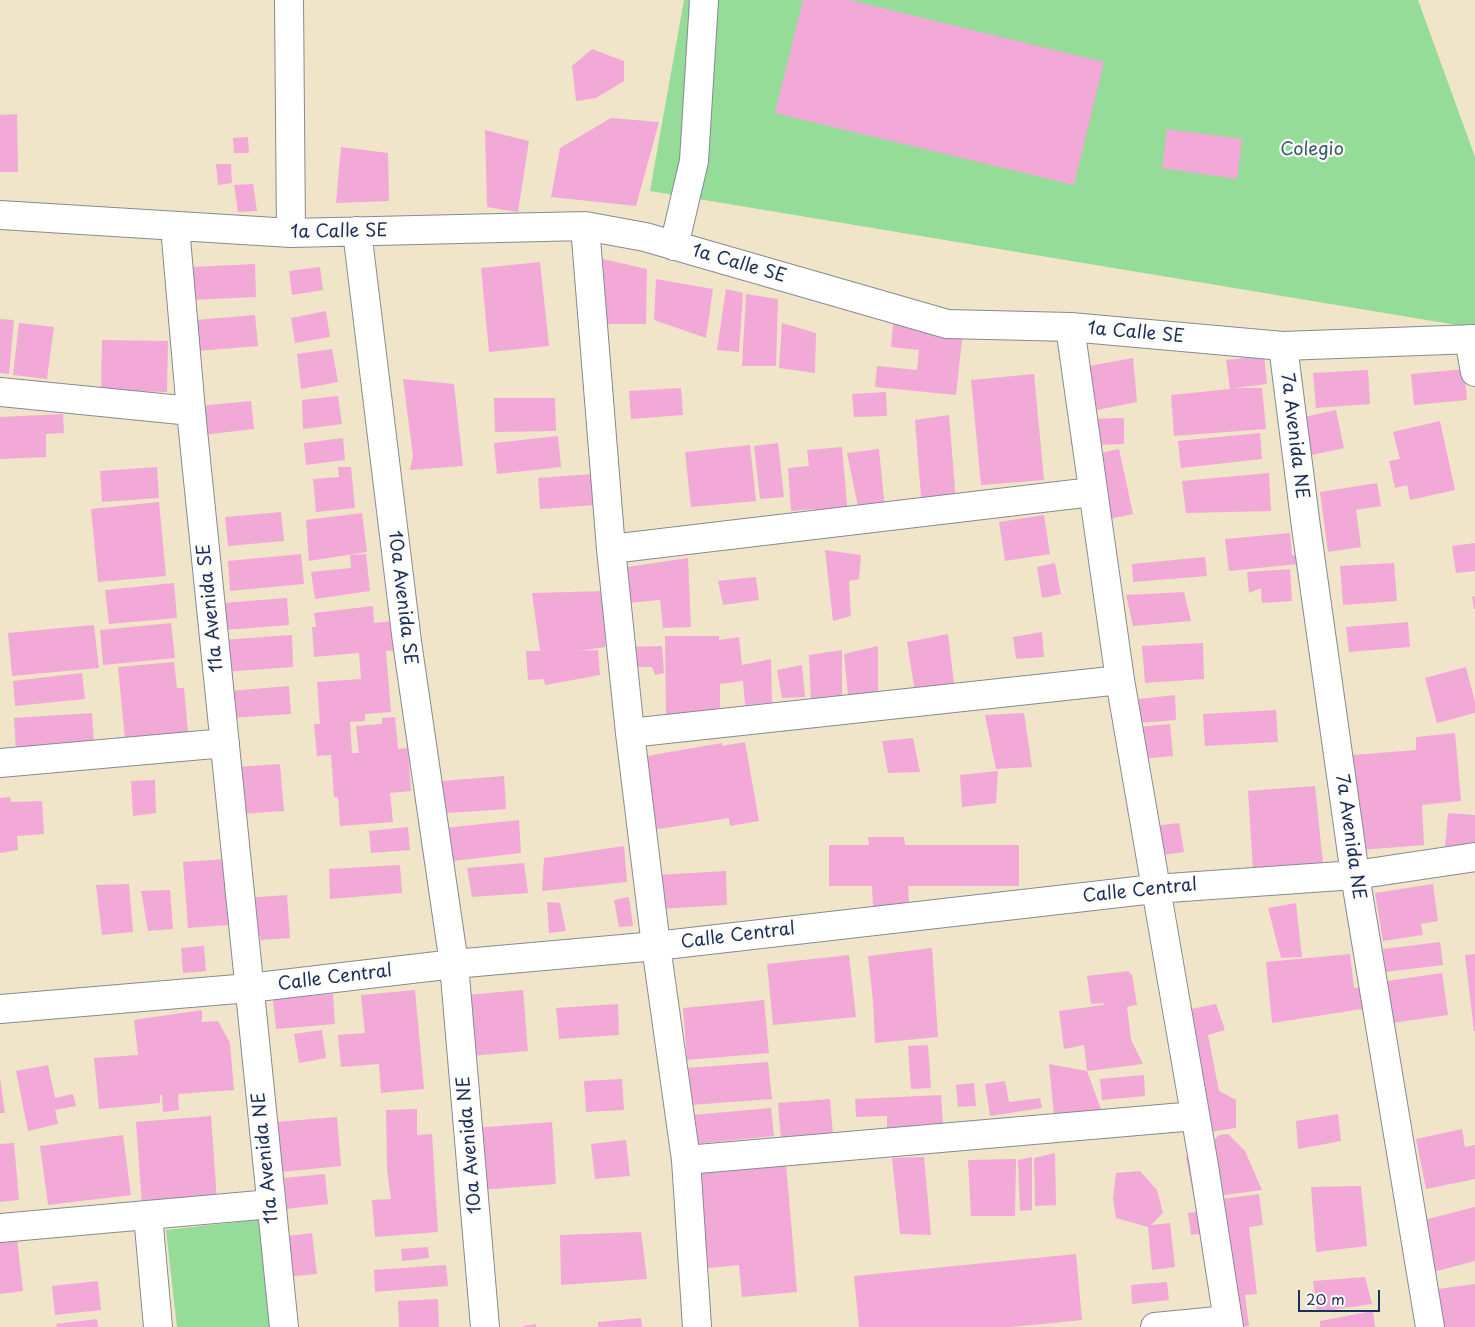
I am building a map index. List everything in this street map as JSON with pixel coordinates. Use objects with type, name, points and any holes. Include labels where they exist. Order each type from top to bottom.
[{"type":"street","points":[[289,0],[291,234]]},
{"type":"street","points":[[674,246],[694,161],[704,0]]},
{"type":"street","name":"1a Calle SE","points":[[0,215],[291,234],[585,226],[645,237],[947,324],[1070,326],[1283,346],[1472,339]]},
{"type":"street","points":[[585,226],[611,549],[630,733],[656,946],[686,1160],[697,1327]]},
{"type":"street","name":"11a Avenida SE","points":[[175,227],[191,412],[249,988]]},
{"type":"street","name":"10a Avenida SE","points":[[357,231],[407,642],[454,964]]},
{"type":"street","points":[[1070,326],[1120,680],[1154,889],[1195,1116],[1228,1324],[1155,1327]]},
{"type":"street","points":[[1472,339],[1475,372]]},
{"type":"street","name":"7a Avenida NE","points":[[1283,346],[1306,528],[1355,875],[1430,1327]]},
{"type":"street","points":[[0,392],[191,412]]},
{"type":"street","points":[[611,549],[1092,492]]},
{"type":"street","points":[[630,733],[1120,680]]},
{"type":"street","points":[[0,763],[225,743]]},
{"type":"street","name":"Calle Central","points":[[0,1009],[249,988],[454,964],[656,946],[1154,889],[1355,875],[1475,857]]},
{"type":"street","name":"10a Avenida NE","points":[[454,964],[485,1327]]},
{"type":"street","name":"11a Avenida NE","points":[[249,988],[284,1327]]},
{"type":"street","points":[[686,1160],[1195,1116]]},
{"type":"street","points":[[0,1228],[271,1204]]},
{"type":"street","points":[[148,1215],[158,1327]]},
{"type":"green space","name":"Colegio","points":[[684,0],[1418,0],[1475,157],[1475,328],[650,191]]},
{"type":"green space","points":[[264,1219],[277,1327],[177,1327],[166,1230]]},
{"type":"building","points":[[803,0],[849,0],[1104,62],[1074,185],[775,113]]},
{"type":"building","points":[[592,49],[624,61],[624,81],[596,98],[576,101],[572,66]]},
{"type":"building","points":[[17,114],[18,172],[0,172],[0,115]]},
{"type":"building","points":[[611,118],[659,122],[636,206],[551,197],[560,148]]},
{"type":"building","points":[[1167,129],[1242,139],[1237,179],[1162,168]]},
{"type":"building","points":[[485,130],[529,141],[518,212],[487,207]]},
{"type":"building","points":[[248,137],[249,153],[234,153],[233,138]]},
{"type":"building","points":[[341,147],[388,153],[389,201],[336,203]]},
{"type":"building","points":[[216,164],[231,164],[232,183],[218,185]]},
{"type":"building","points":[[253,184],[257,211],[238,212],[234,185]]},
{"type":"building","points":[[603,259],[647,269],[646,324],[605,324]]},
{"type":"building","points":[[540,262],[549,346],[489,352],[481,268]]},
{"type":"building","points":[[255,264],[256,297],[191,300],[190,267]]},
{"type":"building","points":[[320,267],[323,290],[292,295],[289,271]]},
{"type":"building","points":[[656,279],[713,289],[706,338],[654,320]]},
{"type":"building","points":[[726,289],[743,293],[739,352],[717,350]]},
{"type":"building","points":[[746,294],[778,299],[776,366],[742,366]]},
{"type":"building","points":[[326,311],[330,337],[295,343],[291,318]]},
{"type":"building","points":[[255,315],[258,346],[197,351],[195,320]]},
{"type":"building","points":[[0,319],[14,320],[9,374],[0,373]]},
{"type":"building","points":[[19,323],[54,327],[47,379],[13,375]]},
{"type":"building","points":[[782,323],[816,333],[815,373],[779,368]]},
{"type":"building","points":[[893,324],[963,331],[956,395],[875,387],[877,366],[917,370],[919,350],[891,347]]},
{"type":"building","points":[[102,340],[168,341],[167,392],[101,390]]},
{"type":"building","points":[[332,349],[338,382],[301,389],[297,354]]},
{"type":"building","points":[[1264,356],[1267,384],[1234,388],[1262,388],[1266,429],[1174,436],[1171,395],[1230,389],[1226,360]]},
{"type":"building","points":[[1133,358],[1137,402],[1082,413],[1083,367]]},
{"type":"building","points":[[1464,369],[1467,400],[1414,405],[1411,374]]},
{"type":"building","points":[[1368,370],[1370,404],[1316,408],[1313,373]]},
{"type":"building","points":[[1034,374],[1044,480],[981,485],[971,380]]},
{"type":"building","points":[[403,379],[454,384],[463,466],[410,470],[413,456]]},
{"type":"building","points":[[681,388],[683,415],[631,419],[629,391]]},
{"type":"building","points":[[886,392],[887,416],[854,417],[852,394]]},
{"type":"building","points":[[338,396],[342,424],[303,429],[302,400]]},
{"type":"building","points":[[494,398],[555,398],[556,431],[495,432]]},
{"type":"building","points":[[251,401],[254,429],[202,435],[199,406]]},
{"type":"building","points":[[1336,410],[1344,448],[1312,455],[1304,417]]},
{"type":"building","points":[[63,414],[64,433],[46,434],[46,457],[0,459],[0,417]]},
{"type":"building","points":[[949,415],[956,502],[922,509],[915,420]]},
{"type":"building","points":[[1124,418],[1124,444],[1071,446],[1070,419]]},
{"type":"building","points":[[1440,421],[1455,490],[1410,500],[1407,485],[1395,488],[1389,461],[1400,459],[1393,432]]},
{"type":"building","points":[[1260,433],[1262,459],[1181,468],[1178,441]]},
{"type":"building","points":[[558,436],[561,467],[497,474],[494,443]]},
{"type":"building","points":[[343,438],[345,460],[306,465],[304,443]]},
{"type":"building","points":[[778,443],[784,497],[760,499],[754,446]]},
{"type":"building","points":[[750,445],[756,501],[691,507],[685,452]]},
{"type":"building","points":[[842,447],[848,516],[817,519],[815,509],[791,511],[788,468],[809,466],[807,450]]},
{"type":"building","points":[[879,449],[885,510],[859,512],[847,453]]},
{"type":"building","points":[[1119,449],[1133,514],[1100,521],[1086,456]]},
{"type":"building","points":[[157,467],[159,498],[102,502],[100,471]]},
{"type":"building","points":[[338,467],[351,467],[355,508],[316,512],[313,479],[339,477]]},
{"type":"building","points":[[1269,473],[1271,511],[1186,513],[1182,481]]},
{"type":"building","points":[[593,474],[595,505],[540,509],[538,478]]},
{"type":"building","points":[[1377,483],[1381,506],[1356,510],[1361,547],[1328,552],[1320,492]]},
{"type":"building","points":[[159,502],[166,576],[98,582],[91,509]]},
{"type":"building","points":[[281,512],[284,541],[228,546],[225,517]]},
{"type":"building","points":[[362,513],[367,552],[309,561],[306,520]]},
{"type":"building","points":[[1044,515],[1050,554],[1005,561],[999,522]]},
{"type":"building","points":[[1290,533],[1292,555],[1297,556],[1298,564],[1229,571],[1225,539]]},
{"type":"building","points":[[1475,543],[1475,571],[1456,573],[1452,546]]},
{"type":"building","points":[[825,550],[861,555],[859,579],[849,581],[851,616],[833,621]]},
{"type":"building","points":[[301,554],[304,584],[230,591],[228,561]]},
{"type":"building","points":[[366,554],[370,591],[315,599],[311,572],[351,568],[350,555]]},
{"type":"building","points":[[1205,557],[1207,576],[1133,582],[1132,564]]},
{"type":"building","points":[[688,558],[691,627],[663,628],[660,600],[628,603],[621,568]]},
{"type":"building","points":[[1055,563],[1061,594],[1042,598],[1037,567]]},
{"type":"building","points":[[1394,563],[1397,601],[1343,605],[1340,566]]},
{"type":"building","points":[[1290,569],[1292,601],[1262,603],[1261,588],[1249,593],[1247,572]]},
{"type":"building","points":[[756,577],[759,600],[723,605],[718,581]]},
{"type":"building","points":[[174,583],[177,618],[109,624],[105,590]]},
{"type":"building","points":[[607,591],[605,647],[579,651],[598,650],[600,675],[545,685],[544,679],[528,680],[526,651],[540,651],[532,593]]},
{"type":"building","points":[[1184,592],[1191,621],[1133,626],[1126,595]]},
{"type":"building","points":[[1475,596],[1475,609],[1474,609],[1472,597]]},
{"type":"building","points":[[287,598],[289,625],[224,630],[222,603]]},
{"type":"building","points":[[373,606],[374,623],[393,621],[396,650],[386,651],[391,712],[365,714],[365,721],[350,722],[352,753],[359,753],[356,726],[382,724],[382,718],[395,717],[398,749],[408,748],[411,791],[390,793],[393,822],[340,826],[338,797],[334,797],[331,755],[317,756],[314,724],[320,724],[317,682],[361,679],[359,653],[314,657],[312,627],[316,627],[314,613]]},
{"type":"building","points":[[1408,622],[1410,647],[1349,652],[1346,627]]},
{"type":"building","points":[[171,623],[175,658],[103,665],[100,630]]},
{"type":"building","points":[[94,625],[99,668],[12,676],[8,633]]},
{"type":"building","points":[[1042,632],[1044,657],[1016,659],[1013,637]]},
{"type":"building","points":[[948,634],[956,700],[917,705],[907,642]]},
{"type":"building","points":[[292,635],[293,667],[222,672],[220,640]]},
{"type":"building","points":[[665,636],[719,636],[719,640],[739,637],[742,665],[771,659],[772,703],[745,705],[743,681],[720,684],[720,720],[666,720]]},
{"type":"building","points":[[1203,643],[1204,679],[1145,683],[1142,646]]},
{"type":"building","points":[[662,646],[664,673],[655,675],[652,667],[634,667],[630,647]]},
{"type":"building","points":[[878,646],[878,694],[848,695],[844,654]]},
{"type":"building","points":[[842,650],[842,701],[811,703],[809,655]]},
{"type":"building","points":[[174,662],[177,688],[184,688],[189,744],[126,750],[118,667]]},
{"type":"building","points":[[802,665],[805,697],[782,698],[777,670]]},
{"type":"building","points":[[1466,667],[1475,702],[1475,713],[1437,723],[1425,678]]},
{"type":"building","points":[[82,673],[85,699],[15,706],[13,681]]},
{"type":"building","points":[[289,686],[291,714],[231,718],[229,691]]},
{"type":"building","points":[[1175,695],[1176,720],[1127,724],[1121,701]]},
{"type":"building","points":[[1276,710],[1278,742],[1205,746],[1203,714]]},
{"type":"building","points":[[92,713],[94,745],[16,750],[14,718]]},
{"type":"building","points":[[1024,713],[1032,767],[996,769],[985,715]]},
{"type":"building","points":[[1170,724],[1173,756],[1121,761],[1118,729]]},
{"type":"building","points":[[1455,733],[1461,801],[1422,805],[1424,845],[1361,850],[1352,755],[1416,750],[1416,737]]},
{"type":"building","points":[[913,738],[920,772],[888,773],[882,741]]},
{"type":"building","points":[[745,742],[759,821],[730,826],[729,818],[653,830],[641,757],[722,743],[722,746]]},
{"type":"building","points":[[280,764],[284,811],[241,814],[238,767]]},
{"type":"building","points":[[998,771],[996,803],[962,807],[960,775]]},
{"type":"building","points":[[504,776],[506,809],[434,814],[430,782]]},
{"type":"building","points":[[155,780],[156,813],[133,816],[131,781]]},
{"type":"building","points":[[1315,786],[1323,863],[1253,870],[1248,791]]},
{"type":"building","points":[[10,797],[11,802],[42,801],[44,834],[17,836],[18,850],[0,853],[0,798]]},
{"type":"building","points":[[1448,813],[1475,815],[1475,850],[1445,847]]},
{"type":"building","points":[[519,820],[521,853],[453,861],[444,828]]},
{"type":"building","points":[[1179,823],[1184,852],[1141,858],[1136,828]]},
{"type":"building","points":[[408,827],[410,850],[371,853],[369,831]]},
{"type":"building","points":[[868,837],[904,837],[905,845],[1019,845],[1019,886],[908,886],[909,903],[873,907],[872,886],[829,886],[829,845],[869,845]]},
{"type":"building","points":[[624,846],[627,882],[542,891],[544,858]]},
{"type":"building","points":[[224,859],[229,925],[188,928],[183,862]]},
{"type":"building","points":[[524,863],[528,893],[472,897],[467,868]]},
{"type":"building","points":[[400,865],[402,893],[330,899],[329,869]]},
{"type":"building","points":[[726,871],[727,905],[658,909],[656,875]]},
{"type":"building","points":[[129,884],[133,932],[102,935],[96,885]]},
{"type":"building","points":[[1433,884],[1438,921],[1421,924],[1423,935],[1383,941],[1375,893]]},
{"type":"building","points":[[170,890],[173,929],[148,931],[141,891]]},
{"type":"building","points":[[287,895],[290,938],[261,940],[260,936],[248,937],[245,898]]},
{"type":"building","points":[[629,897],[633,926],[619,927],[614,900]]},
{"type":"building","points":[[547,902],[560,903],[566,931],[549,933]]},
{"type":"building","points":[[1296,903],[1302,957],[1281,958],[1268,908]]},
{"type":"building","points":[[1440,942],[1443,965],[1385,972],[1383,949]]},
{"type":"building","points":[[204,946],[206,971],[183,973],[181,948]]},
{"type":"building","points":[[932,948],[938,1037],[875,1043],[868,956]]},
{"type":"building","points":[[1350,954],[1354,988],[1361,987],[1362,1009],[1272,1023],[1266,962]]},
{"type":"building","points":[[1475,954],[1475,1031],[1474,1031],[1465,955]]},
{"type":"building","points":[[849,955],[856,1017],[773,1025],[767,964]]},
{"type":"building","points":[[1129,971],[1130,975],[1132,974],[1137,1005],[1127,1007],[1131,1040],[1143,1064],[1087,1071],[1084,1045],[1064,1049],[1059,1011],[1104,1005],[1103,1003],[1091,1004],[1087,976]]},
{"type":"building","points":[[1442,973],[1448,1015],[1392,1023],[1387,981]]},
{"type":"building","points":[[415,990],[424,1089],[381,1093],[379,1064],[341,1067],[338,1035],[365,1033],[361,995]]},
{"type":"building","points":[[523,990],[528,1051],[471,1056],[466,995]]},
{"type":"building","points":[[333,994],[335,1024],[276,1029],[273,999]]},
{"type":"building","points":[[764,1000],[769,1053],[687,1060],[683,1008]]},
{"type":"building","points":[[618,1004],[619,1035],[559,1039],[556,1008]]},
{"type":"building","points":[[1216,1004],[1225,1030],[1208,1035],[1219,1091],[1236,1100],[1236,1128],[1196,1134],[1171,1013]]},
{"type":"building","points":[[202,1010],[202,1022],[218,1021],[230,1043],[234,1090],[178,1094],[179,1110],[163,1112],[162,1095],[160,1095],[160,1103],[99,1109],[94,1058],[138,1055],[134,1020]]},
{"type":"building","points":[[322,1030],[326,1058],[299,1063],[294,1034]]},
{"type":"building","points":[[928,1045],[931,1088],[911,1089],[908,1046]]},
{"type":"building","points":[[768,1062],[772,1099],[691,1105],[687,1068]]},
{"type":"building","points":[[1049,1064],[1087,1071],[1102,1112],[1054,1116]]},
{"type":"building","points":[[48,1065],[55,1098],[73,1094],[76,1106],[55,1110],[58,1124],[28,1131],[16,1071]]},
{"type":"building","points":[[1144,1075],[1145,1096],[1102,1100],[1100,1079]]},
{"type":"building","points":[[0,1077],[5,1113],[0,1113]]},
{"type":"building","points":[[622,1079],[624,1110],[586,1112],[584,1081]]},
{"type":"building","points":[[1005,1081],[1009,1102],[1040,1098],[1042,1108],[990,1116],[985,1084]]},
{"type":"building","points":[[974,1083],[976,1106],[958,1107],[956,1085]]},
{"type":"building","points":[[941,1095],[943,1124],[887,1128],[887,1116],[856,1117],[855,1099]]},
{"type":"building","points":[[830,1099],[833,1135],[781,1140],[778,1103]]},
{"type":"building","points":[[771,1108],[774,1136],[695,1144],[692,1115]]},
{"type":"building","points":[[417,1109],[417,1135],[432,1134],[438,1232],[375,1237],[372,1200],[391,1199],[387,1169],[386,1110]]},
{"type":"building","points":[[1338,1114],[1341,1141],[1298,1149],[1296,1121]]},
{"type":"building","points":[[211,1116],[217,1201],[142,1206],[136,1122]]},
{"type":"building","points":[[337,1117],[341,1166],[281,1172],[276,1122]]},
{"type":"building","points":[[552,1122],[556,1184],[480,1190],[475,1128]]},
{"type":"building","points":[[1462,1129],[1465,1147],[1475,1145],[1475,1179],[1426,1189],[1416,1139]]},
{"type":"building","points":[[1228,1134],[1245,1151],[1262,1190],[1194,1199],[1186,1158],[1194,1137],[1211,1143],[1219,1135]]},
{"type":"building","points":[[123,1135],[131,1195],[48,1205],[40,1146]]},
{"type":"building","points":[[626,1140],[630,1176],[595,1179],[591,1144]]},
{"type":"building","points":[[14,1143],[19,1200],[0,1202],[0,1144]]},
{"type":"building","points":[[1055,1153],[1056,1205],[1035,1206],[1034,1158]]},
{"type":"building","points":[[924,1157],[931,1235],[900,1234],[892,1158]]},
{"type":"building","points":[[1032,1157],[1032,1210],[1020,1211],[1018,1160]]},
{"type":"building","points":[[1016,1159],[1015,1216],[971,1216],[968,1160]]},
{"type":"building","points":[[786,1163],[797,1292],[742,1297],[739,1265],[699,1269],[690,1170]]},
{"type":"building","points":[[1140,1171],[1157,1190],[1163,1213],[1151,1225],[1170,1223],[1175,1267],[1152,1270],[1148,1227],[1116,1218],[1113,1198],[1116,1173]]},
{"type":"building","points":[[325,1174],[328,1204],[287,1209],[284,1178]]},
{"type":"building","points":[[1361,1186],[1367,1246],[1316,1252],[1311,1187]]},
{"type":"building","points":[[1259,1194],[1263,1225],[1249,1227],[1257,1294],[1245,1295],[1249,1326],[1237,1327],[1214,1232],[1191,1235],[1188,1213],[1209,1210],[1207,1201]]},
{"type":"building","points":[[1475,1207],[1475,1261],[1433,1272],[1420,1221]]},
{"type":"building","points":[[641,1232],[647,1279],[561,1285],[560,1235]]},
{"type":"building","points":[[312,1233],[317,1274],[285,1277],[280,1237]]},
{"type":"building","points":[[17,1239],[23,1291],[0,1294],[0,1241]]},
{"type":"building","points":[[428,1247],[429,1258],[402,1261],[401,1249]]},
{"type":"building","points":[[1076,1254],[1082,1320],[1011,1327],[859,1327],[854,1276]]},
{"type":"building","points":[[446,1265],[448,1286],[375,1292],[374,1270]]},
{"type":"building","points":[[1365,1277],[1372,1304],[1317,1312],[1313,1281]]},
{"type":"building","points":[[98,1281],[101,1310],[55,1315],[52,1286]]},
{"type":"building","points":[[1167,1282],[1169,1300],[1132,1304],[1131,1285]]},
{"type":"building","points":[[1475,1284],[1475,1327],[1443,1327],[1438,1289]]},
{"type":"building","points":[[438,1299],[439,1327],[399,1327],[398,1301]]},
{"type":"building","points":[[1373,1311],[1375,1327],[1320,1327],[1320,1321]]},
{"type":"building","points":[[641,1318],[642,1327],[598,1327],[598,1322]]},
{"type":"building","points":[[97,1319],[98,1327],[57,1327],[56,1324]]},
{"type":"building","points":[[536,1324],[536,1327],[523,1327],[523,1326]]}]
